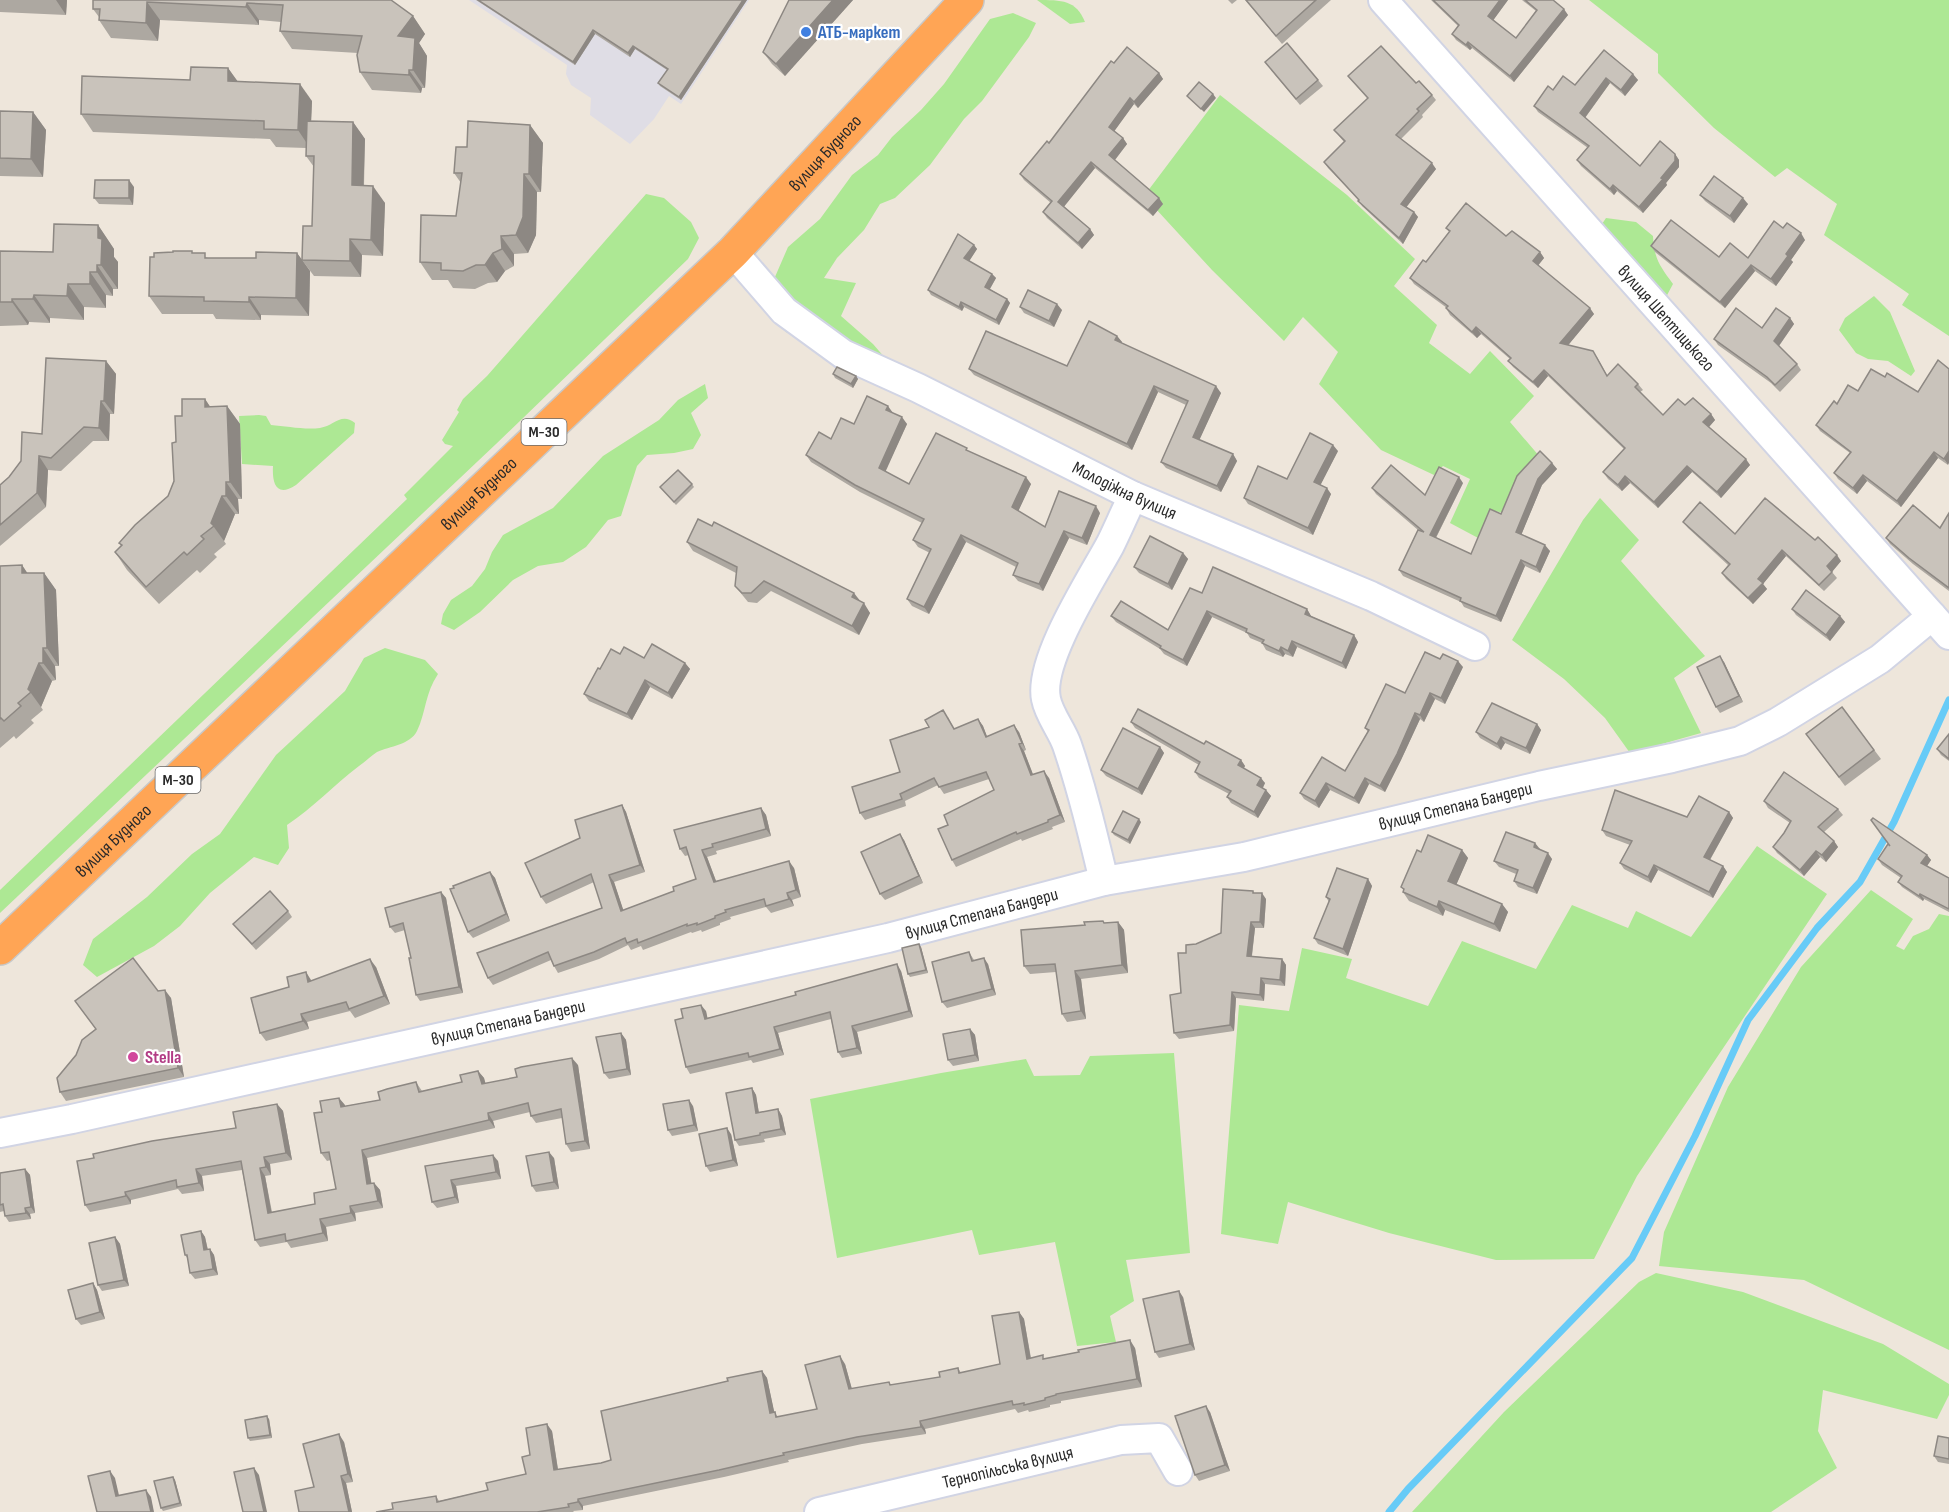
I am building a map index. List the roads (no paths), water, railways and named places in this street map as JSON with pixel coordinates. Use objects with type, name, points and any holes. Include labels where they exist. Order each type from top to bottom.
[{"type":"highway","name":"вулиця Будного","points":[[0,948],[733,252],[967,0]]},
{"type":"street","name":"вулиця Шептицького","points":[[1383,0],[1941,625]]},
{"type":"street","name":"Молодіжна вулиця","points":[[733,252],[784,311],[843,354],[918,388],[1133,496],[1371,596],[1475,646]]},
{"type":"street","points":[[1104,881],[1086,807],[1066,743],[1046,699],[1046,691],[1048,674],[1058,643],[1133,496]]},
{"type":"street","name":"вулиця Степана Бандери","points":[[0,1133],[888,938],[1104,881],[1244,857],[1528,788],[1672,758],[1740,741],[1778,722],[1880,659],[1941,625]]},
{"type":"street","name":"Тернопільська вулиця","points":[[819,1512],[1121,1440],[1159,1438],[1178,1471]]},
{"type":"waterway","points":[[1389,1512],[1408,1489],[1632,1258],[1695,1136],[1748,1020],[1817,928],[1860,882],[1894,822],[1949,700]]},
{"type":"place","name":"АТБ-маркет","points":[[806,32]]},
{"type":"place","name":"Stella","points":[[133,1057]]}]
